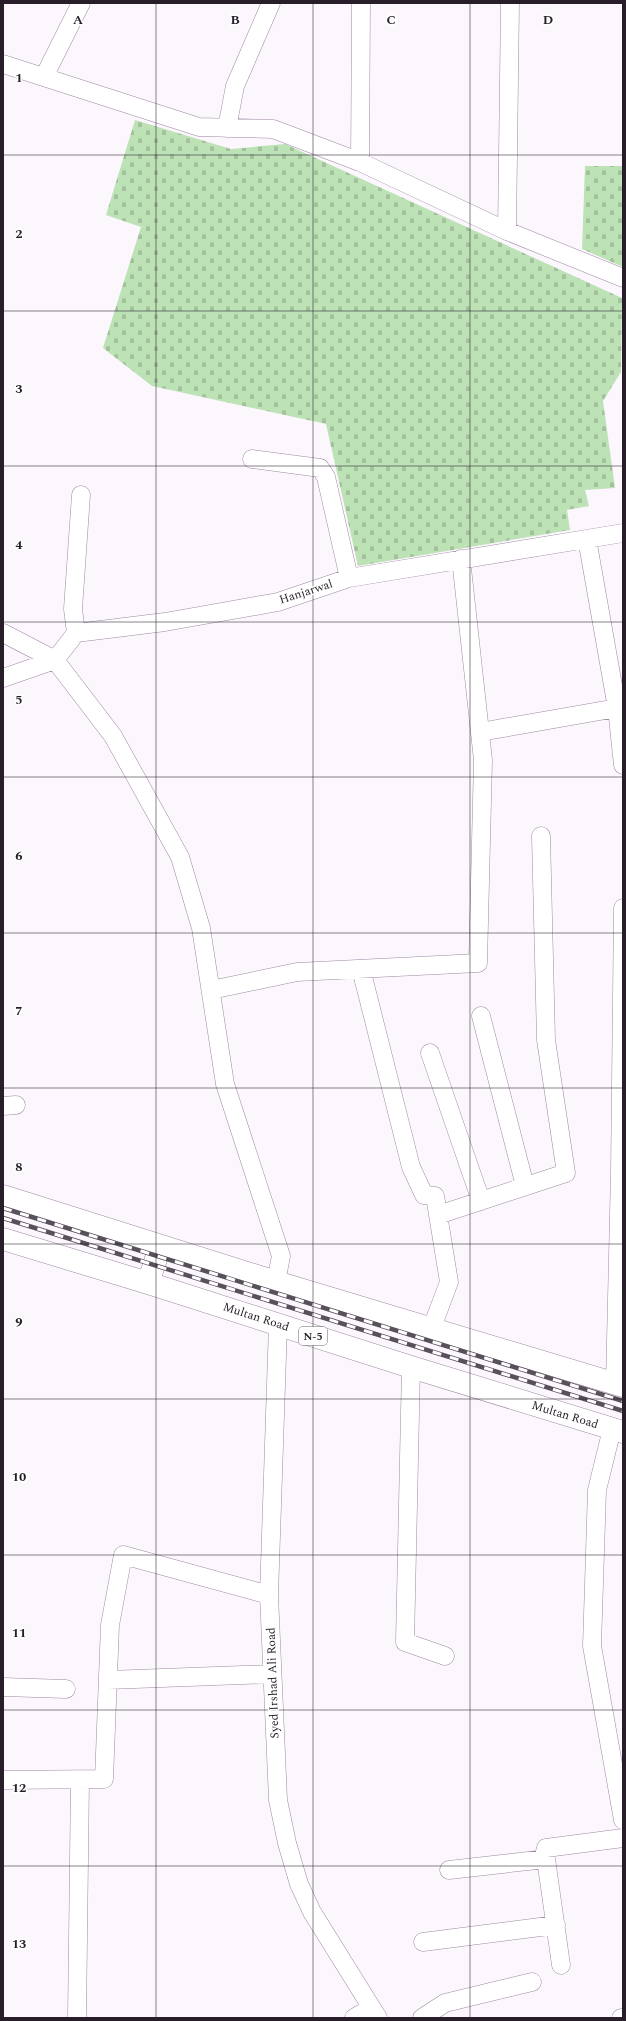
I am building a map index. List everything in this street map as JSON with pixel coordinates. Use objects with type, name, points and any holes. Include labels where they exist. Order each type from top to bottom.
[{"type":"main road","points":[[3,1196],[160,1247],[431,1330],[619,1384]]},
{"type":"main road","name":"Multan Road","points":[[3,1239],[148,1283],[411,1368],[618,1431]]},
{"type":"main road","points":[[148,1283],[160,1247]]},
{"type":"street","points":[[44,77],[81,3]]},
{"type":"street","points":[[227,128],[235,86],[271,3]]},
{"type":"street","points":[[360,162],[361,3]]},
{"type":"street","points":[[507,231],[510,3]]},
{"type":"street","points":[[3,64],[199,127],[273,129],[360,162],[507,231],[623,278]]},
{"type":"street","points":[[252,459],[320,468],[326,477],[349,578]]},
{"type":"street","points":[[3,678],[55,660],[76,633],[73,609],[81,495]]},
{"type":"street","name":"Hanjarwal","points":[[76,633],[165,622],[278,602],[349,578],[623,533]]},
{"type":"street","points":[[586,539],[615,656],[617,708],[623,765]]},
{"type":"street","points":[[210,990],[297,972],[478,963],[483,760],[461,559]]},
{"type":"street","points":[[3,633],[55,660],[112,736],[180,857],[201,928],[225,1084],[281,1256],[276,1282]]},
{"type":"street","points":[[480,732],[617,708]]},
{"type":"street","points":[[438,1215],[566,1173],[546,1040],[540,836]]},
{"type":"street","points":[[619,1384],[622,1173],[623,908]]},
{"type":"street","points":[[361,969],[411,1167],[424,1195],[435,1196],[449,1282],[431,1330]]},
{"type":"street","points":[[481,1016],[525,1186]]},
{"type":"street","points":[[430,1053],[481,1201]]},
{"type":"street","name":"Syed Irshad Ali Road","points":[[278,1325],[269,1594],[278,1800],[287,1843],[299,1884],[312,1912],[374,2013]]},
{"type":"street","points":[[411,1368],[405,1642],[445,1656]]},
{"type":"street","points":[[618,1431],[597,1490],[592,1646],[623,1820]]},
{"type":"street","points":[[3,1780],[104,1779],[110,1625],[123,1555],[269,1594]]},
{"type":"street","points":[[108,1680],[272,1674]]},
{"type":"street","points":[[3,1687],[66,1689]]},
{"type":"street","points":[[76,2018],[80,1780]]},
{"type":"street","points":[[561,1965],[546,1859],[546,1848],[623,1838]]},
{"type":"street","points":[[449,1870],[546,1859]]},
{"type":"street","points":[[423,1942],[556,1925]]},
{"type":"street","points":[[422,2018],[445,2003],[532,1982]]},
{"type":"street","points":[[354,2018],[374,2013]]},
{"type":"green space","points":[[135,120],[231,149],[285,144],[622,298],[621,372],[603,401],[615,488],[585,490],[589,506],[567,510],[570,530],[358,566],[326,424],[152,386],[103,348],[141,227],[106,215]]},
{"type":"green space","points":[[585,166],[623,166],[623,267],[582,249]]},
{"type":"railway","points":[[3,1208],[623,1401]]},
{"type":"railway","points":[[3,1218],[623,1411]]}]
